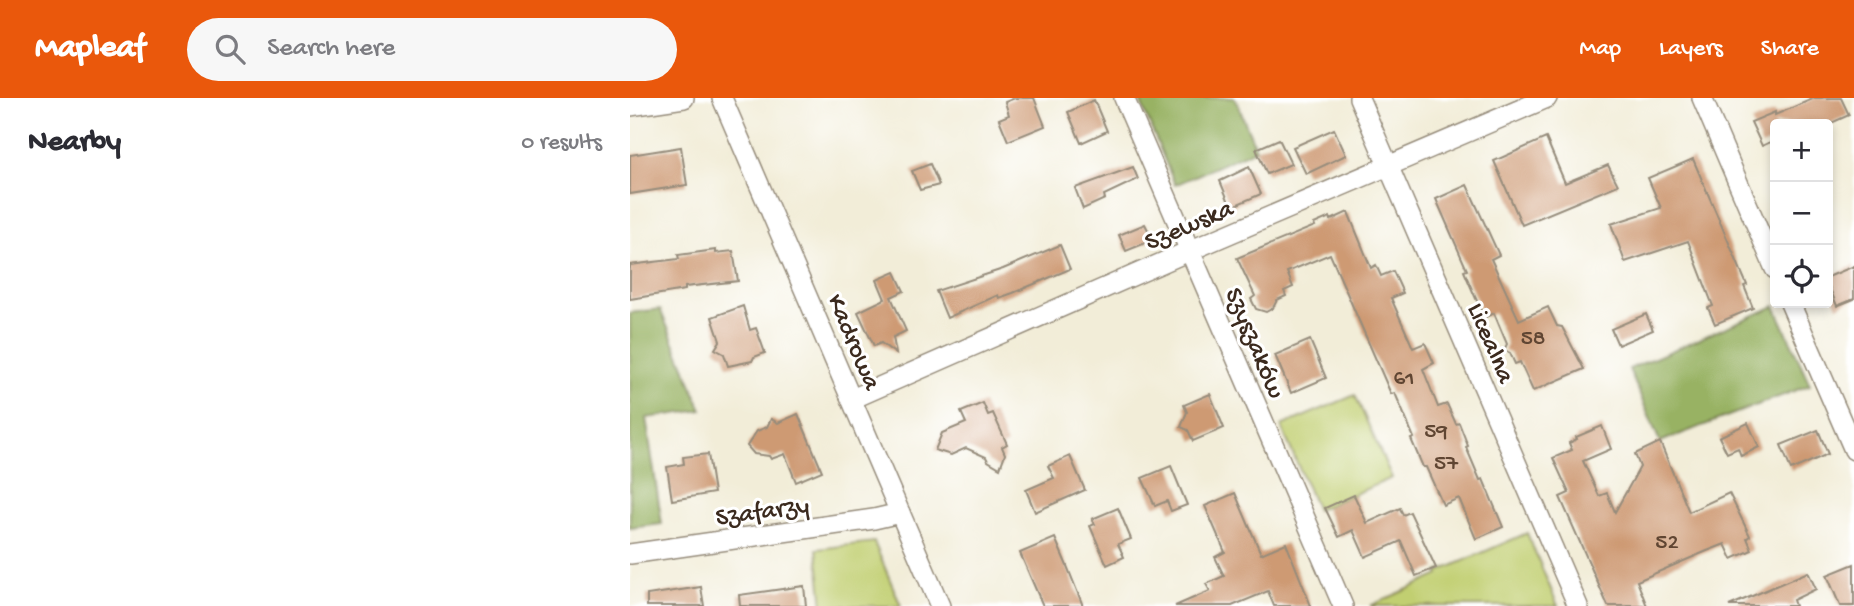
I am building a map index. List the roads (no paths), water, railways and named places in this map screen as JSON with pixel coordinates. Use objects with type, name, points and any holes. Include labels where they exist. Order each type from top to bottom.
[{"type":"street","points":[[630,106],[684,98]]},
{"type":"street","name":"Kadrowa","points":[[722,98],[940,606]]},
{"type":"street","name":"Szyszaków","points":[[1124,98],[1343,606]]},
{"type":"street","name":"Licealna","points":[[1359,98],[1578,606]]},
{"type":"street","name":"Szewska","points":[[852,399],[1547,98]]},
{"type":"street","points":[[1702,98],[1770,257]]},
{"type":"street","points":[[1792,308],[1854,450]]},
{"type":"street","name":"Szafarzy","points":[[630,554],[900,513]]}]
